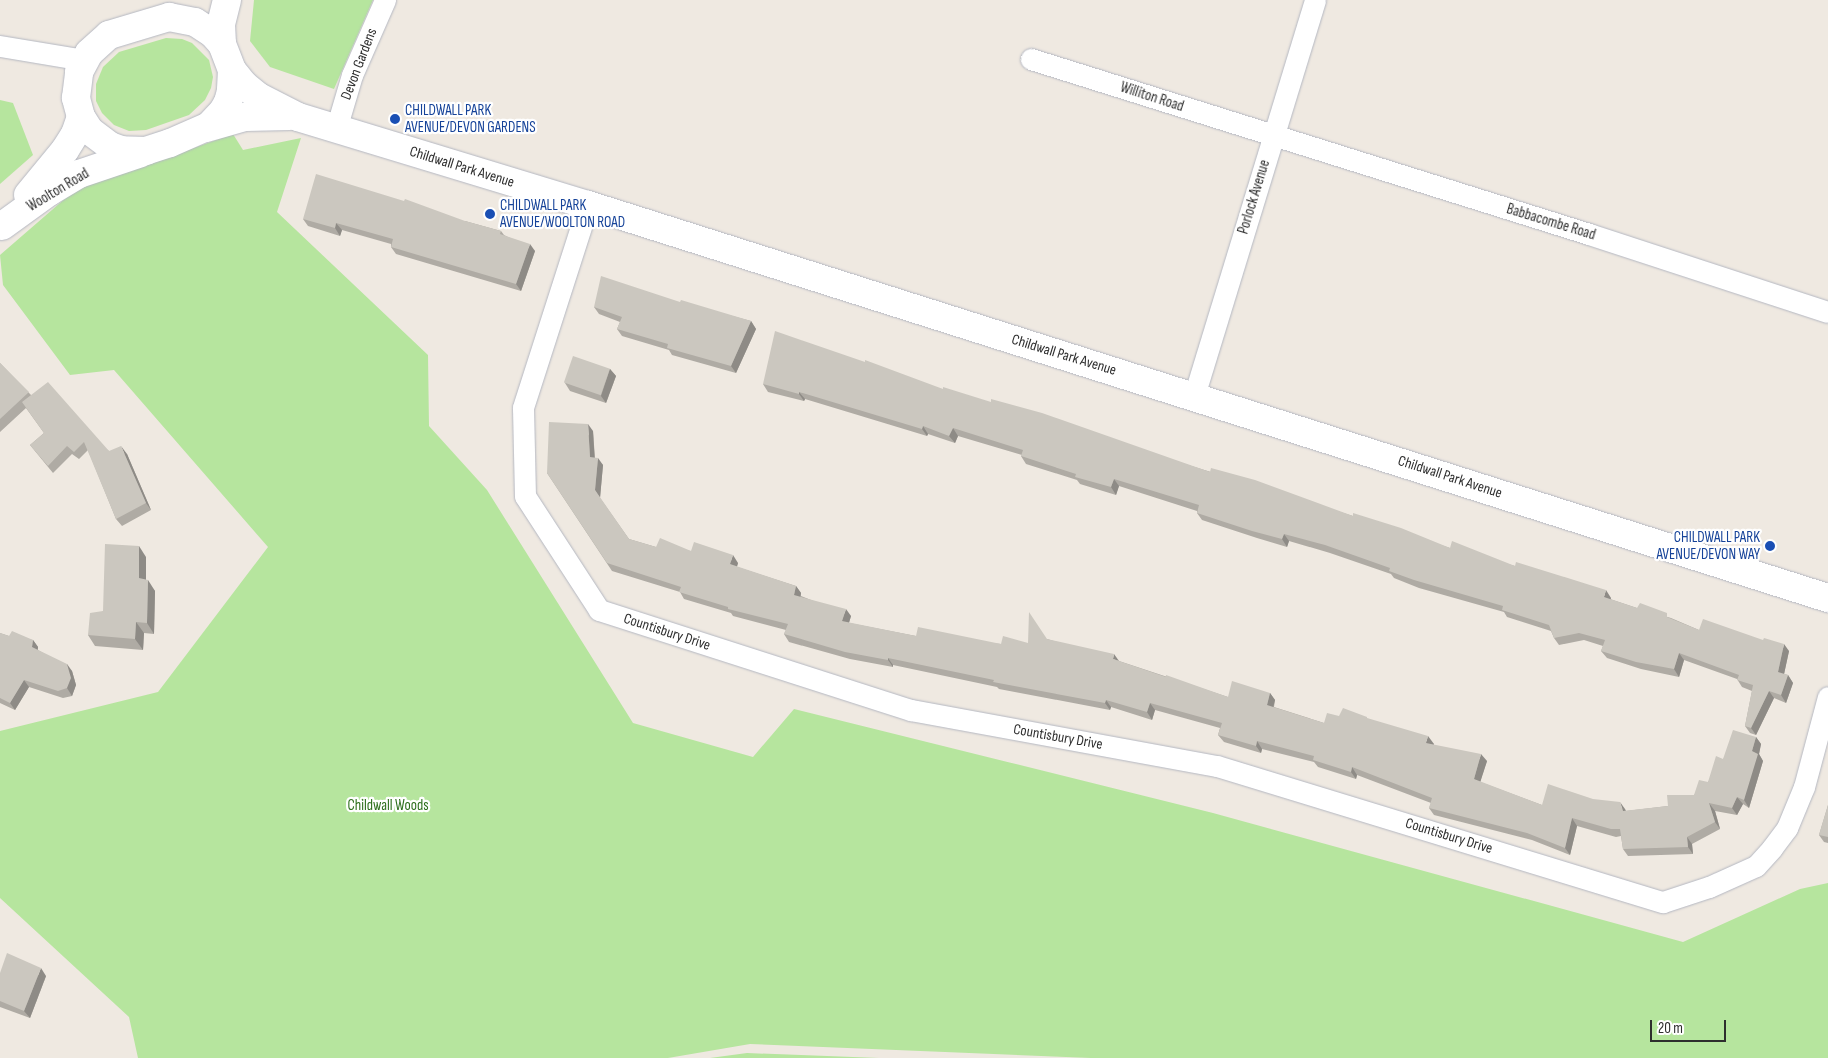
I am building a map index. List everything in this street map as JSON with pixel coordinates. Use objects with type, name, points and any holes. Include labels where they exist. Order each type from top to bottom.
[{"type":"street","points":[[198,0],[160,18],[109,35],[94,47],[85,60],[79,72],[76,90],[81,116],[94,135],[110,146],[134,152],[146,151],[200,131],[209,126],[223,111],[231,91],[232,70],[222,44],[221,24],[227,0]]},
{"type":"street","name":"Devon Gardens","points":[[336,129],[352,75],[385,0]]},
{"type":"street","name":"Porlock Avenue","points":[[1194,396],[1315,0]]},
{"type":"street","points":[[160,18],[183,18],[195,22],[212,33],[222,44]]},
{"type":"street","points":[[0,46],[85,60]]},
{"type":"street","name":"Williton Road","points":[[1031,59],[1272,136]]},
{"type":"street","name":"Childwall Park Avenue","points":[[232,70],[244,85],[259,97],[298,117],[588,205],[1828,598]]},
{"type":"street","name":"Woolton Road","points":[[1,227],[58,160],[75,134],[81,116]]},
{"type":"street","name":"Childwall Park Avenue","points":[[200,131],[252,116],[298,117]]},
{"type":"street","name":"Babbacombe Road","points":[[1272,136],[1580,231],[1828,312]]},
{"type":"street","name":"Woolton Road","points":[[1,227],[49,192],[79,174],[146,151]]},
{"type":"street","name":"Countisbury Drive","points":[[588,205],[523,408],[524,496],[599,610],[911,710],[1217,766],[1663,902],[1708,888],[1756,866],[1772,848],[1787,828],[1804,786],[1828,697]]},
{"type":"green space","points":[[254,0],[373,0],[334,89],[270,67],[250,41]]},
{"type":"green space","points":[[166,38],[182,39],[192,43],[209,60],[213,77],[211,88],[205,100],[189,115],[146,130],[129,131],[114,125],[102,113],[96,101],[96,84],[103,67],[119,52]]},
{"type":"green space","points":[[0,100],[13,103],[33,155],[0,184]]},
{"type":"green space","name":"Childwall Woods","points":[[233,134],[243,150],[301,138],[277,212],[428,355],[429,426],[487,490],[633,723],[753,757],[794,709],[1213,813],[1683,942],[1800,889],[1828,883],[1828,1058],[1091,1058],[750,1044],[668,1058],[138,1058],[129,1017],[0,898],[0,731],[158,692],[268,547],[114,370],[70,375],[3,285],[0,255],[75,190]]},
{"type":"green space","points":[[747,1053],[879,1058],[710,1058]]},
{"type":"building","points":[[316,174],[404,201],[405,199],[465,221],[501,231],[500,234],[530,244],[516,284],[391,247],[393,239],[336,223],[335,228],[303,219]]},
{"type":"building","points":[[601,276],[680,302],[681,300],[751,321],[731,366],[667,348],[668,344],[617,329],[622,317],[594,307]]},
{"type":"building","points":[[775,331],[865,362],[865,360],[943,389],[943,387],[991,402],[991,399],[1042,413],[1210,472],[1211,468],[1255,480],[1353,516],[1353,513],[1401,528],[1450,548],[1452,541],[1515,566],[1516,562],[1606,590],[1604,597],[1637,608],[1640,603],[1667,613],[1667,617],[1699,630],[1703,619],[1763,640],[1764,638],[1784,644],[1778,672],[1788,675],[1781,695],[1769,691],[1751,728],[1745,726],[1753,685],[1737,680],[1739,675],[1679,653],[1674,669],[1636,662],[1601,651],[1605,640],[1579,633],[1554,638],[1549,625],[1502,610],[1503,606],[1414,580],[1389,571],[1390,568],[1325,545],[1284,534],[1282,539],[1252,531],[1197,513],[1199,505],[1114,479],[1111,487],[1075,477],[1076,474],[1021,456],[1023,450],[953,428],[949,436],[923,426],[922,429],[799,392],[799,394],[763,384]]},
{"type":"building","points":[[573,356],[610,369],[601,395],[564,382]]},
{"type":"building","points":[[0,363],[29,392],[0,419]]},
{"type":"building","points":[[48,382],[109,451],[121,446],[146,503],[116,519],[84,442],[74,452],[67,446],[48,466],[30,445],[44,433],[22,402]]},
{"type":"building","points":[[549,422],[588,424],[590,457],[598,458],[595,490],[629,539],[656,547],[660,538],[691,551],[694,542],[733,555],[730,564],[796,586],[794,595],[846,609],[842,621],[916,636],[918,627],[1001,644],[1003,636],[1028,643],[1029,612],[1047,639],[1114,654],[1113,659],[1228,697],[1232,681],[1270,693],[1267,705],[1324,723],[1327,713],[1339,716],[1343,708],[1367,718],[1428,736],[1426,743],[1481,754],[1474,779],[1542,805],[1548,784],[1593,799],[1620,802],[1623,811],[1668,806],[1667,795],[1694,795],[1699,780],[1708,782],[1716,756],[1723,759],[1733,730],[1756,737],[1752,751],[1758,754],[1744,800],[1737,797],[1732,808],[1709,803],[1715,822],[1687,837],[1688,847],[1623,849],[1620,829],[1611,829],[1572,818],[1565,848],[1527,833],[1429,808],[1432,798],[1352,767],[1351,772],[1313,760],[1314,756],[1257,741],[1256,746],[1218,735],[1222,723],[1150,703],[1147,712],[1106,700],[1105,703],[993,682],[994,680],[888,658],[888,660],[845,652],[784,634],[788,624],[728,609],[728,607],[679,592],[681,587],[607,563],[547,473]]},
{"type":"building","points":[[105,544],[139,546],[139,578],[148,580],[147,623],[136,622],[135,639],[88,635],[90,613],[103,611]]},
{"type":"building","points":[[12,631],[33,640],[32,647],[67,664],[71,678],[67,688],[58,691],[24,680],[10,703],[0,698],[0,633],[9,636]]},
{"type":"building","points":[[1828,805],[1828,837],[1819,835]]},
{"type":"building","points":[[7,953],[41,968],[24,1011],[0,1001],[0,973]]},
{"type":"place","name":"CHILDWALL PARK AVENUE/DEVON GARDENS","points":[[395,119]]},
{"type":"place","name":"CHILDWALL PARK AVENUE/WOOLTON ROAD","points":[[490,214]]},
{"type":"place","name":"CHILDWALL PARK AVENUE/DEVON WAY","points":[[1770,546]]}]
